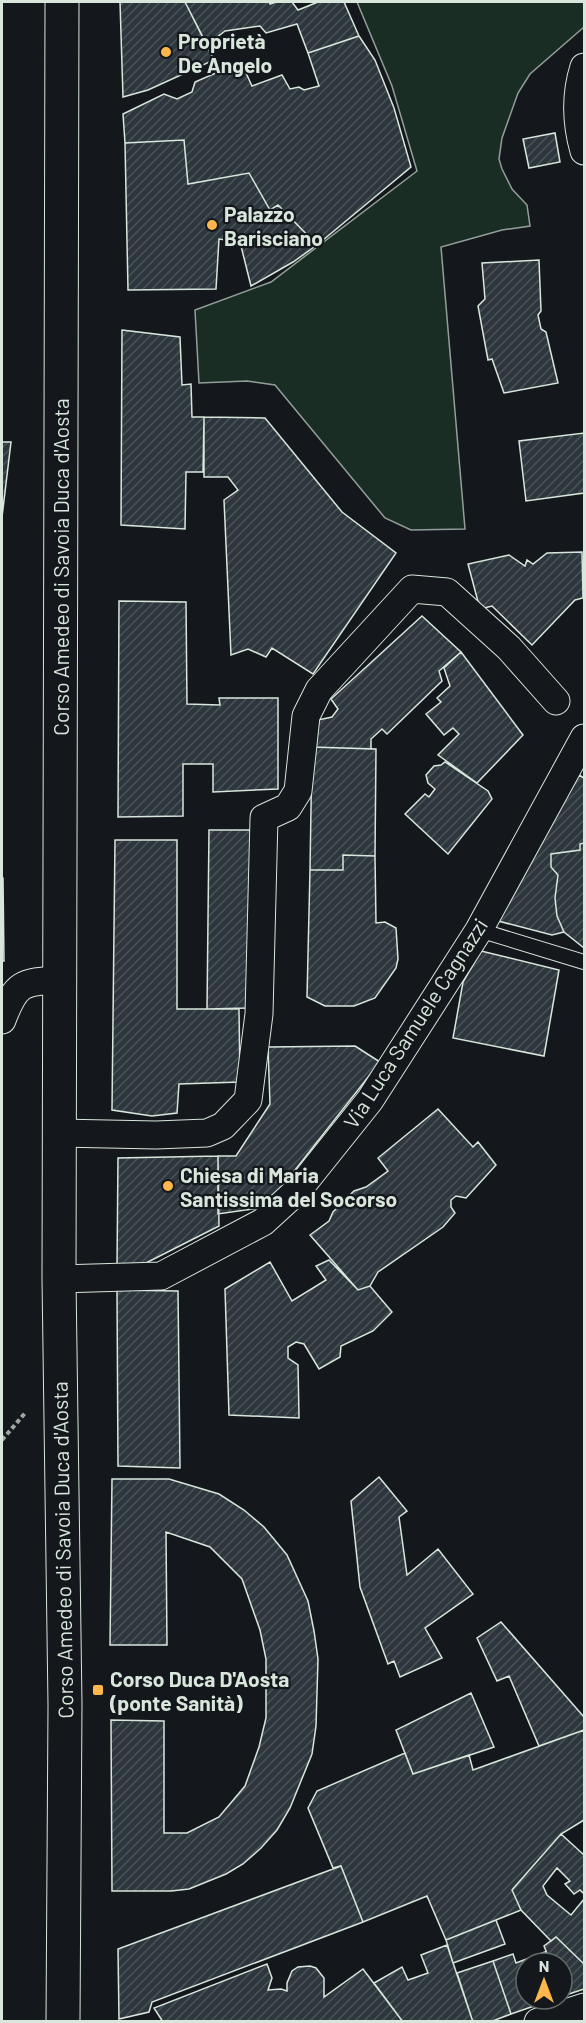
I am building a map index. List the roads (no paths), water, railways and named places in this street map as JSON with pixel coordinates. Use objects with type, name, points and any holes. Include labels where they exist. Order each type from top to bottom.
[{"type":"main road","name":"Corso Amedeo di Savoia Duca d'Aosta","points":[[62,2],[59,1279],[65,1705],[63,2022]]},
{"type":"street","points":[[585,67],[579,84],[578,112],[580,135],[585,151]]},
{"type":"street","points":[[59,1133],[156,1135],[207,1132],[223,1126],[248,1100],[259,1014],[264,818],[288,807],[297,791],[306,716],[319,690],[412,589],[447,592],[509,648],[556,701]]},
{"type":"street","name":"Via Luca Samuele Cagnazzi","points":[[59,1279],[161,1276],[263,1222],[298,1190],[370,1100],[479,930],[582,749]]},
{"type":"street","points":[[2,1020],[14,992],[21,986],[30,982],[59,980]]},
{"type":"street","points":[[538,2022],[585,2007]]},
{"type":"lane","points":[[479,930],[585,962]]},
{"type":"place","name":"Proprietà De Angelo","points":[[166,52]]},
{"type":"place","name":"Palazzo Barisciano","points":[[212,225]]},
{"type":"place","name":"Chiesa di Maria Santissima del Socorso","points":[[168,1186]]},
{"type":"place","name":"Corso Duca D'Aosta (ponte Sanità)","points":[[98,1690]]}]
